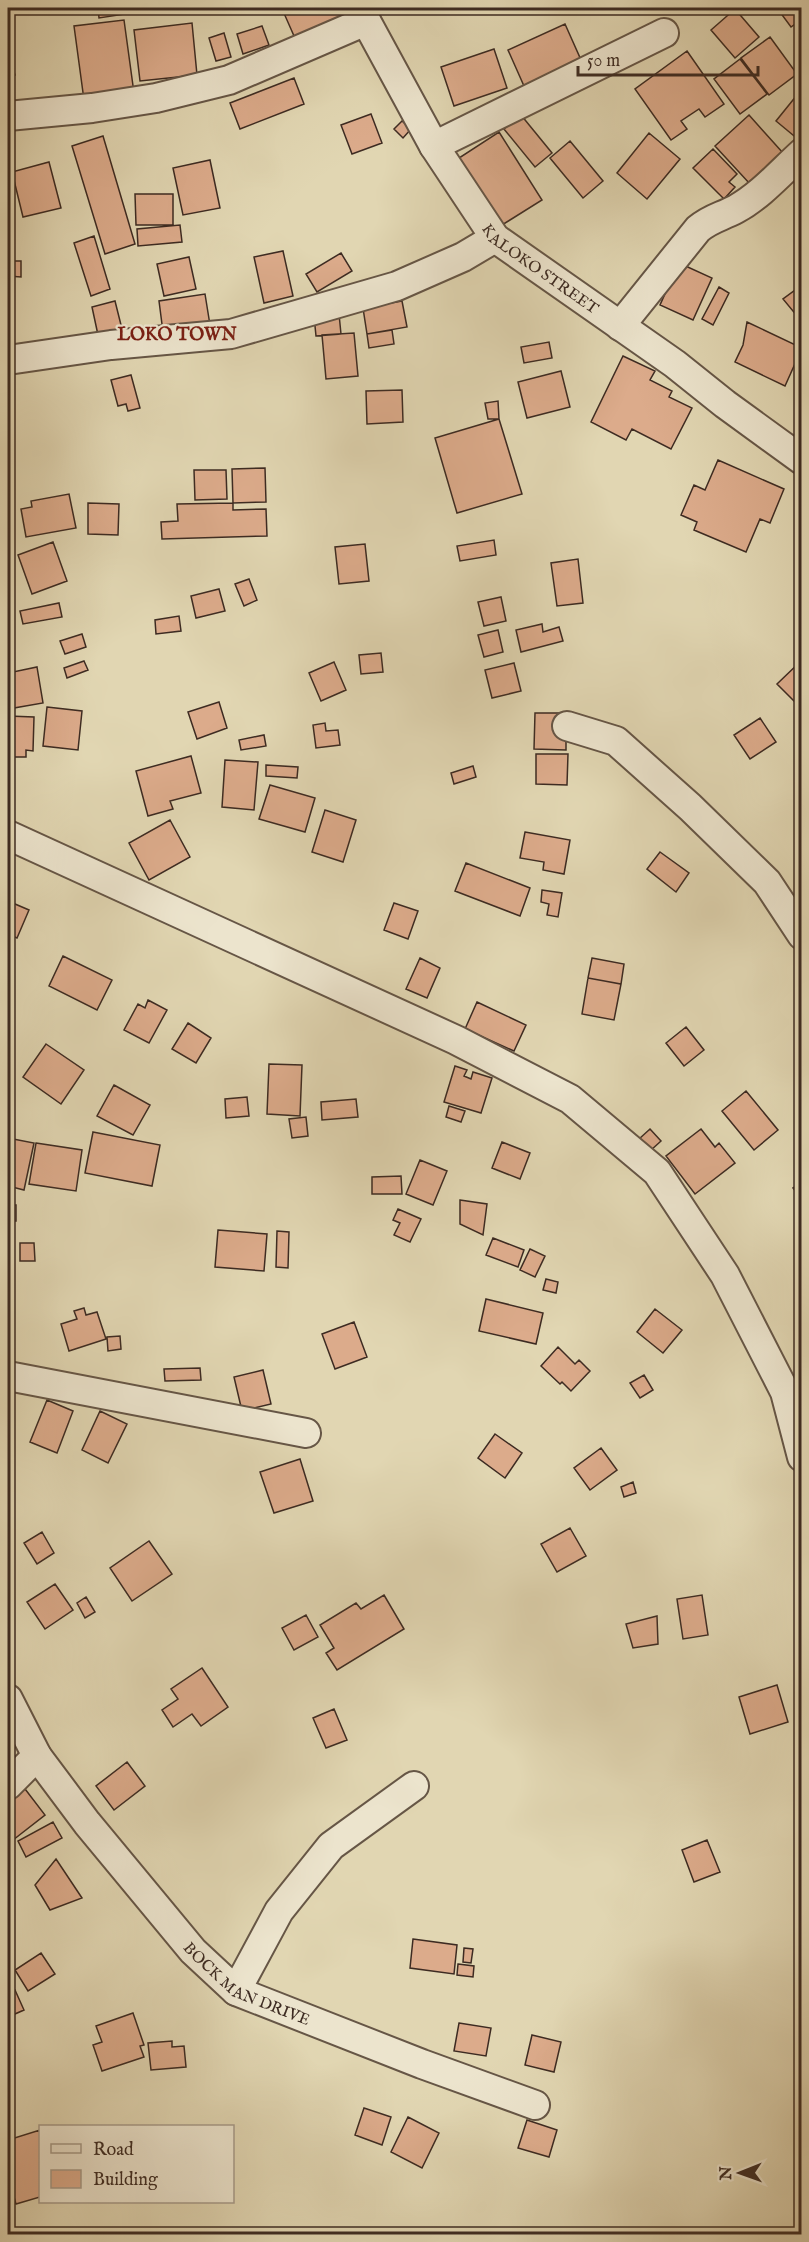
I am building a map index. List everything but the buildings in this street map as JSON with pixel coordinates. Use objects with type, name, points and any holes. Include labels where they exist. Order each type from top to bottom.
[{"type":"street","points":[[8,116],[92,108],[156,98],[229,80],[363,14]]},
{"type":"street","name":"KALOKO STREET","points":[[363,14],[434,146],[495,238],[675,364],[801,460]]},
{"type":"street","points":[[434,146],[664,33]]},
{"type":"street","points":[[620,326],[698,229],[710,219],[736,209],[770,183],[801,153]]},
{"type":"street","points":[[8,360],[111,345],[231,334],[397,286],[463,256],[495,238]]},
{"type":"street","points":[[567,726],[616,741],[690,807],[767,882],[801,935]]},
{"type":"street","points":[[8,835],[456,1040],[570,1099],[657,1172],[725,1275],[785,1392],[801,1457]]},
{"type":"street","points":[[8,1376],[306,1433]]},
{"type":"street","name":"BOCK MAN DRIVE","points":[[8,1699],[37,1756],[87,1823],[193,1951],[236,1990],[422,2064],[535,2105]]},
{"type":"street","points":[[8,1785],[37,1756]]},
{"type":"street","points":[[236,1990],[279,1911],[331,1846],[414,1786]]},
{"type":"district","name":"LOKO TOWN","points":[[177,334]]}]
